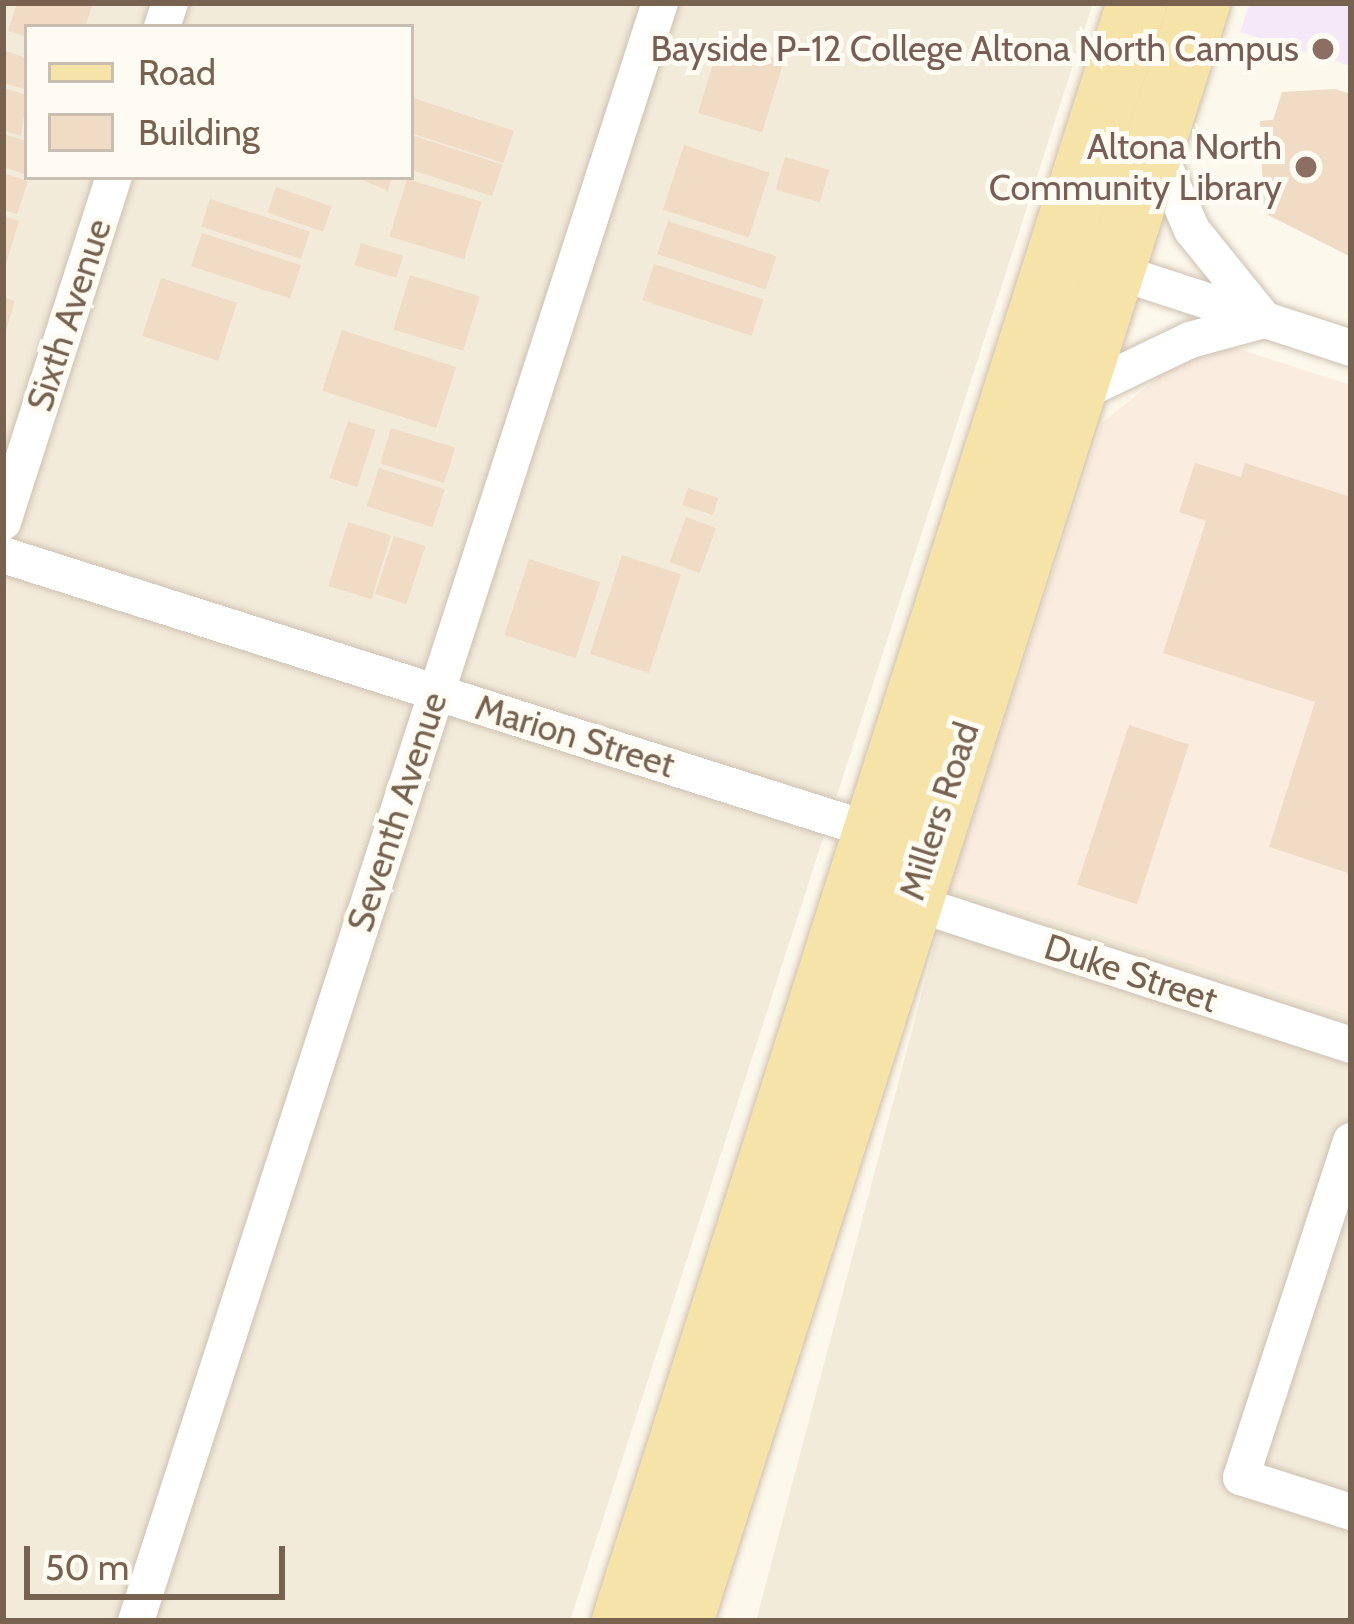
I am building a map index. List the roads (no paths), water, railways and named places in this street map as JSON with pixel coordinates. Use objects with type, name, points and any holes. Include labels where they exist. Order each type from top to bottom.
[{"type":"main road","name":"Millers Road","points":[[683,1621],[1071,397],[1085,261],[1137,3]]},
{"type":"main road","name":"Millers Road","points":[[622,1621],[873,831],[1085,261],[1155,145],[1200,3]]},
{"type":"street","name":"Seventh Avenue","points":[[136,1621],[660,3]]},
{"type":"street","points":[[1155,145],[1192,230],[1264,320]]},
{"type":"street","name":"Sixth Avenue","points":[[3,522],[113,180]]},
{"type":"street","points":[[1085,261],[1351,348]]},
{"type":"street","points":[[1071,397],[1190,340],[1264,320]]},
{"type":"street","name":"Marion Street","points":[[3,555],[873,831]]},
{"type":"street","name":"Duke Street","points":[[911,902],[1351,1045]]},
{"type":"street","points":[[1351,1141],[1241,1477],[1351,1512]]},
{"type":"place","name":"Bayside P-12 College Altona North Campus","points":[[1323,49]]},
{"type":"place","name":"Altona North Community Library","points":[[1306,167]]}]
